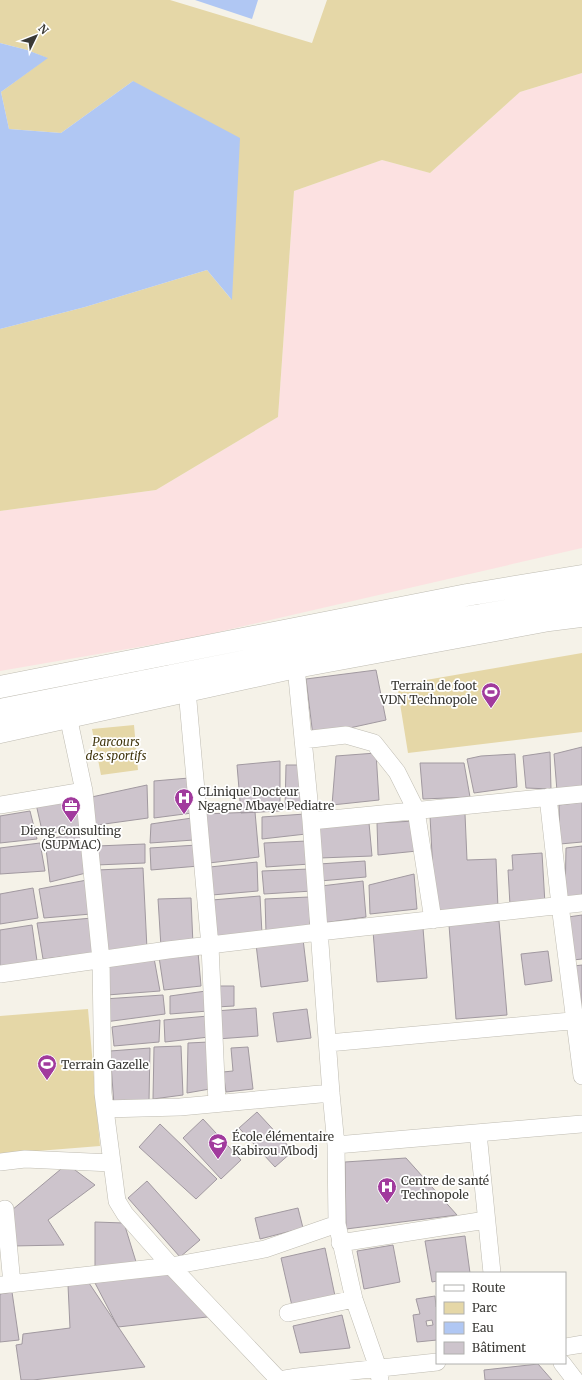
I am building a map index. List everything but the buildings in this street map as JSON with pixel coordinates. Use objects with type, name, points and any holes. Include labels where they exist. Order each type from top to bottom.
[{"type":"main road","points":[[0,687],[467,594],[582,576]]},
{"type":"main road","points":[[0,710],[457,619],[582,598]]},
{"type":"main road","points":[[0,732],[296,667],[550,620],[582,616]]},
{"type":"main road","points":[[0,721],[36,724]]},
{"type":"street","points":[[296,667],[311,821],[336,1145],[337,1224],[340,1243],[354,1299],[379,1374]]},
{"type":"street","points":[[187,690],[210,946],[217,1103]]},
{"type":"street","points":[[68,716],[84,791],[101,960],[103,1093],[117,1201],[125,1214],[171,1266],[279,1380],[297,1377],[379,1374],[436,1362]]},
{"type":"street","points":[[303,740],[346,735],[374,743],[397,772],[416,810],[433,920]]},
{"type":"street","points":[[0,805],[84,791]]},
{"type":"street","points":[[311,821],[582,794]]},
{"type":"street","points":[[548,797],[560,905],[578,1020],[582,1076]]},
{"type":"street","points":[[0,974],[319,932],[582,903]]},
{"type":"street","points":[[328,1043],[578,1020]]},
{"type":"street","points":[[105,1109],[180,1107],[331,1093]]},
{"type":"street","points":[[336,1145],[582,1124]]},
{"type":"street","points":[[478,1133],[492,1272]]},
{"type":"street","points":[[0,1162],[25,1159],[112,1163]]},
{"type":"street","points":[[5,1209],[6,1284],[171,1266],[265,1248],[337,1224]]},
{"type":"street","points":[[340,1243],[486,1220]]},
{"type":"street","points":[[288,1313],[354,1299]]},
{"type":"street","points":[[566,1347],[582,1344]]},
{"type":"street","points":[[563,1364],[575,1380]]},
{"type":"shaded area","points":[[582,73],[582,548],[197,637],[0,671],[0,511],[156,490],[278,417],[294,191],[382,160],[430,173],[520,92]]},
{"type":"green space","points":[[0,0],[170,0],[312,43],[327,0],[582,0],[582,73],[520,92],[430,173],[382,160],[294,191],[278,417],[156,490],[0,511],[0,329],[85,307],[207,270],[231,299],[133,81],[61,133],[9,129],[1,92],[47,58],[27,50],[0,43]]},
{"type":"green space","name":"Terrain de foot VDN Technopole","points":[[582,653],[582,732],[408,753],[397,685]]},
{"type":"green space","name":"Parcours des sportifs","points":[[134,725],[138,770],[101,775],[92,729]]},
{"type":"green space","name":"Terrain Gazelle","points":[[88,1009],[100,1146],[0,1154],[0,1016]]},
{"type":"water","points":[[195,0],[258,0],[252,19]]},
{"type":"water","points":[[0,43],[27,50],[48,58],[1,92],[9,129],[61,133],[133,81],[240,138],[232,300],[207,270],[85,307],[0,329]]},
{"type":"place","name":"Terrain de foot VDN Technopole","points":[[491,709]]},
{"type":"place","name":"CLinique Docteur Ngagne Mbaye Pediatre","points":[[184,815]]},
{"type":"place","name":"Dieng Consulting (SUPMAC)","points":[[71,823]]},
{"type":"place","name":"Terrain Gazelle","points":[[47,1081]]},
{"type":"place","name":"École élémentaire Kabirou Mbodj","points":[[218,1160]]},
{"type":"place","name":"Centre de santé Technopole","points":[[387,1204]]}]
